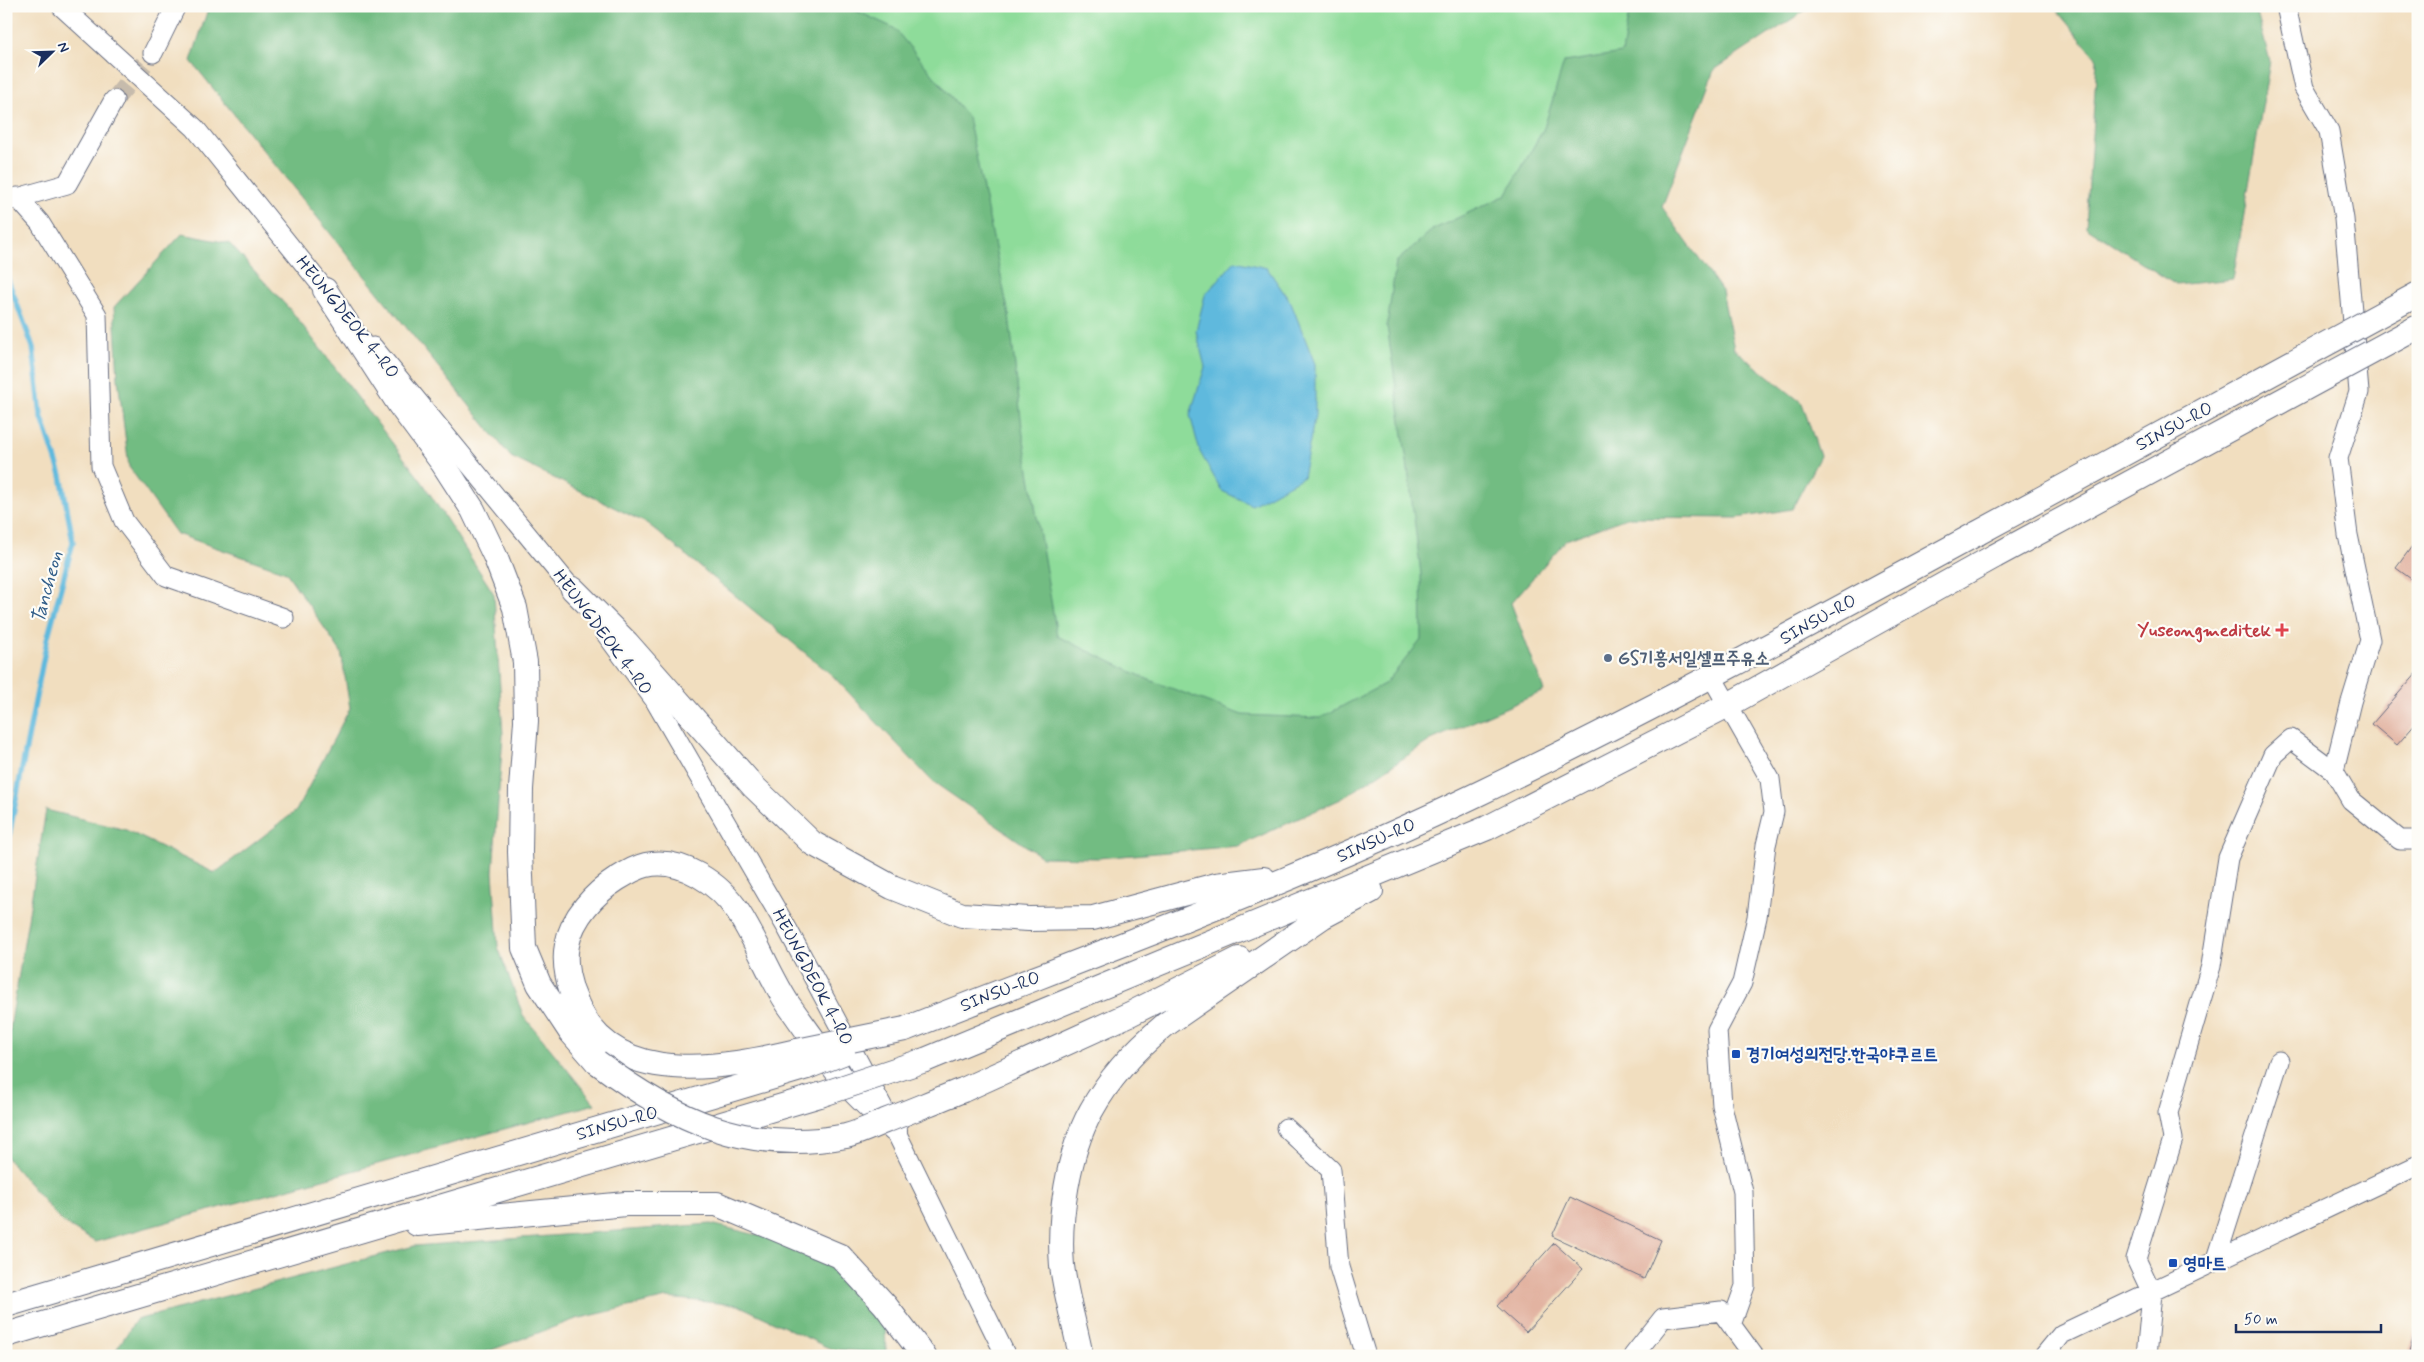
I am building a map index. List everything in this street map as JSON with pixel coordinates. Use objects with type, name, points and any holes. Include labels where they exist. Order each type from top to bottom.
[{"type":"main road","points":[[325,290],[399,404],[442,462],[473,510],[495,556],[515,608],[525,662],[526,721],[521,789],[520,852],[524,948],[539,984],[570,1031],[597,1062],[635,1090],[691,1121],[716,1130],[750,1138],[790,1140],[848,1136],[963,1090],[1130,1014],[1322,917],[1487,828]]},
{"type":"main road","name":"SINSU-RO","points":[[6,1305],[266,1228],[802,1059],[905,1029],[1298,875],[1481,793],[1712,677],[2418,294]]},
{"type":"main road","name":"SINSU-RO","points":[[6,1335],[820,1095],[925,1060],[1487,828],[1728,705],[1995,556],[2418,327]]},
{"type":"main road","points":[[573,589],[627,643],[753,786],[812,843],[892,888],[962,915],[1030,919],[1093,918],[1216,885],[1298,875]]},
{"type":"main road","points":[[802,1059],[687,1068],[657,1064],[612,1049],[594,1032],[581,1014],[568,980],[567,944],[578,919],[598,892],[620,877],[645,865],[677,866],[714,885],[738,910],[787,1002],[844,1081],[895,1130]]},
{"type":"main road","points":[[1081,1356],[1062,1266],[1064,1211],[1073,1161],[1091,1110],[1122,1067],[1144,1043],[1189,1008],[1322,917]]},
{"type":"main road","points":[[366,1228],[626,1204],[717,1204],[840,1256],[885,1305],[924,1356]]},
{"type":"street","name":"HEUNGDEOK 4-RO","points":[[61,6],[195,128],[325,290],[573,589],[654,699],[723,814],[788,930],[895,1130],[1006,1356]]},
{"type":"street","points":[[153,53],[176,6]]},
{"type":"street","points":[[2286,6],[2304,88],[2329,131],[2344,219],[2359,392],[2338,458],[2348,535],[2370,640],[2351,702],[2334,771]]},
{"type":"street","points":[[12,199],[67,184],[114,100]]},
{"type":"street","points":[[12,199],[40,223],[97,314],[101,466],[124,521],[166,576],[284,618]]},
{"type":"street","points":[[1712,677],[1770,779],[1774,812],[1766,845],[1757,917],[1742,983],[1717,1030],[1722,1106],[1743,1192],[1745,1286],[1731,1325]]},
{"type":"street","points":[[2146,1356],[2152,1293],[2136,1259],[2173,1139],[2168,1114],[2211,966],[2228,858],[2273,755],[2290,739],[2334,771],[2351,800],[2400,840],[2418,840]]},
{"type":"street","points":[[2216,1259],[2279,1061]]},
{"type":"street","points":[[1286,1128],[1331,1170],[1339,1267],[1366,1356]]},
{"type":"street","points":[[2044,1356],[2062,1334],[2152,1293],[2216,1259],[2418,1165]]},
{"type":"street","points":[[1633,1356],[1663,1318],[1721,1311],[1754,1356]]},
{"type":"green space","points":[[209,6],[782,6],[788,9],[846,6],[894,28],[968,117],[1009,315],[1023,435],[1057,636],[1147,679],[1242,715],[1320,718],[1386,683],[1422,639],[1421,574],[1387,326],[1396,262],[1432,230],[1506,195],[1544,128],[1564,62],[1622,53],[1630,6],[1812,6],[1714,70],[1662,207],[1722,291],[1734,349],[1802,403],[1820,456],[1792,509],[1738,518],[1629,517],[1566,540],[1511,603],[1544,691],[1431,740],[1341,799],[1238,846],[1098,858],[1042,857],[932,781],[832,675],[648,524],[511,457],[191,61]]},
{"type":"green space","points":[[685,6],[1745,6],[1692,56],[1426,709],[1176,751],[1008,597]]},
{"type":"green space","points":[[2053,6],[2255,6],[2270,61],[2233,279],[2176,285],[2086,227],[2097,59]]},
{"type":"green space","points":[[182,234],[229,243],[293,313],[423,483],[494,594],[503,735],[493,872],[498,947],[523,1015],[595,1104],[95,1242],[62,1222],[6,1157],[6,1065],[11,1022],[46,810],[126,830],[215,873],[296,811],[350,708],[341,652],[286,572],[177,534],[129,467],[118,379],[114,307]]},
{"type":"green space","points":[[711,1224],[794,1244],[849,1279],[885,1322],[886,1353],[831,1349],[738,1305],[667,1298],[576,1319],[475,1356],[112,1356],[136,1320],[414,1246]]},
{"type":"water","points":[[1235,261],[1267,268],[1291,303],[1315,364],[1315,415],[1303,477],[1252,505],[1222,491],[1200,452],[1190,415],[1205,367],[1196,331],[1205,295]]},
{"type":"building","points":[[2418,538],[2418,584],[2396,568]]},
{"type":"building","points":[[2418,671],[2418,721],[2397,745],[2372,724]]},
{"type":"building","points":[[1570,1197],[1661,1240],[1644,1279],[1552,1236]]},
{"type":"building","points":[[1554,1243],[1583,1269],[1526,1332],[1497,1306]]},
{"type":"building","points":[[2417,1326],[2418,1356],[2408,1356]]},
{"type":"waterway","name":"Tancheon","points":[[6,275],[33,347],[41,415],[61,475],[73,542],[47,640],[6,851]]},
{"type":"tunnel","points":[[114,100],[153,53]]},
{"type":"place","name":"Yuseongmeditek","points":[[2282,630]]},
{"type":"place","name":"GS기흥서일셀프주유소","points":[[1608,658]]},
{"type":"place","name":"경기여성의전당.한국야쿠르트","points":[[1736,1054]]},
{"type":"place","name":"영마트","points":[[2173,1263]]}]
